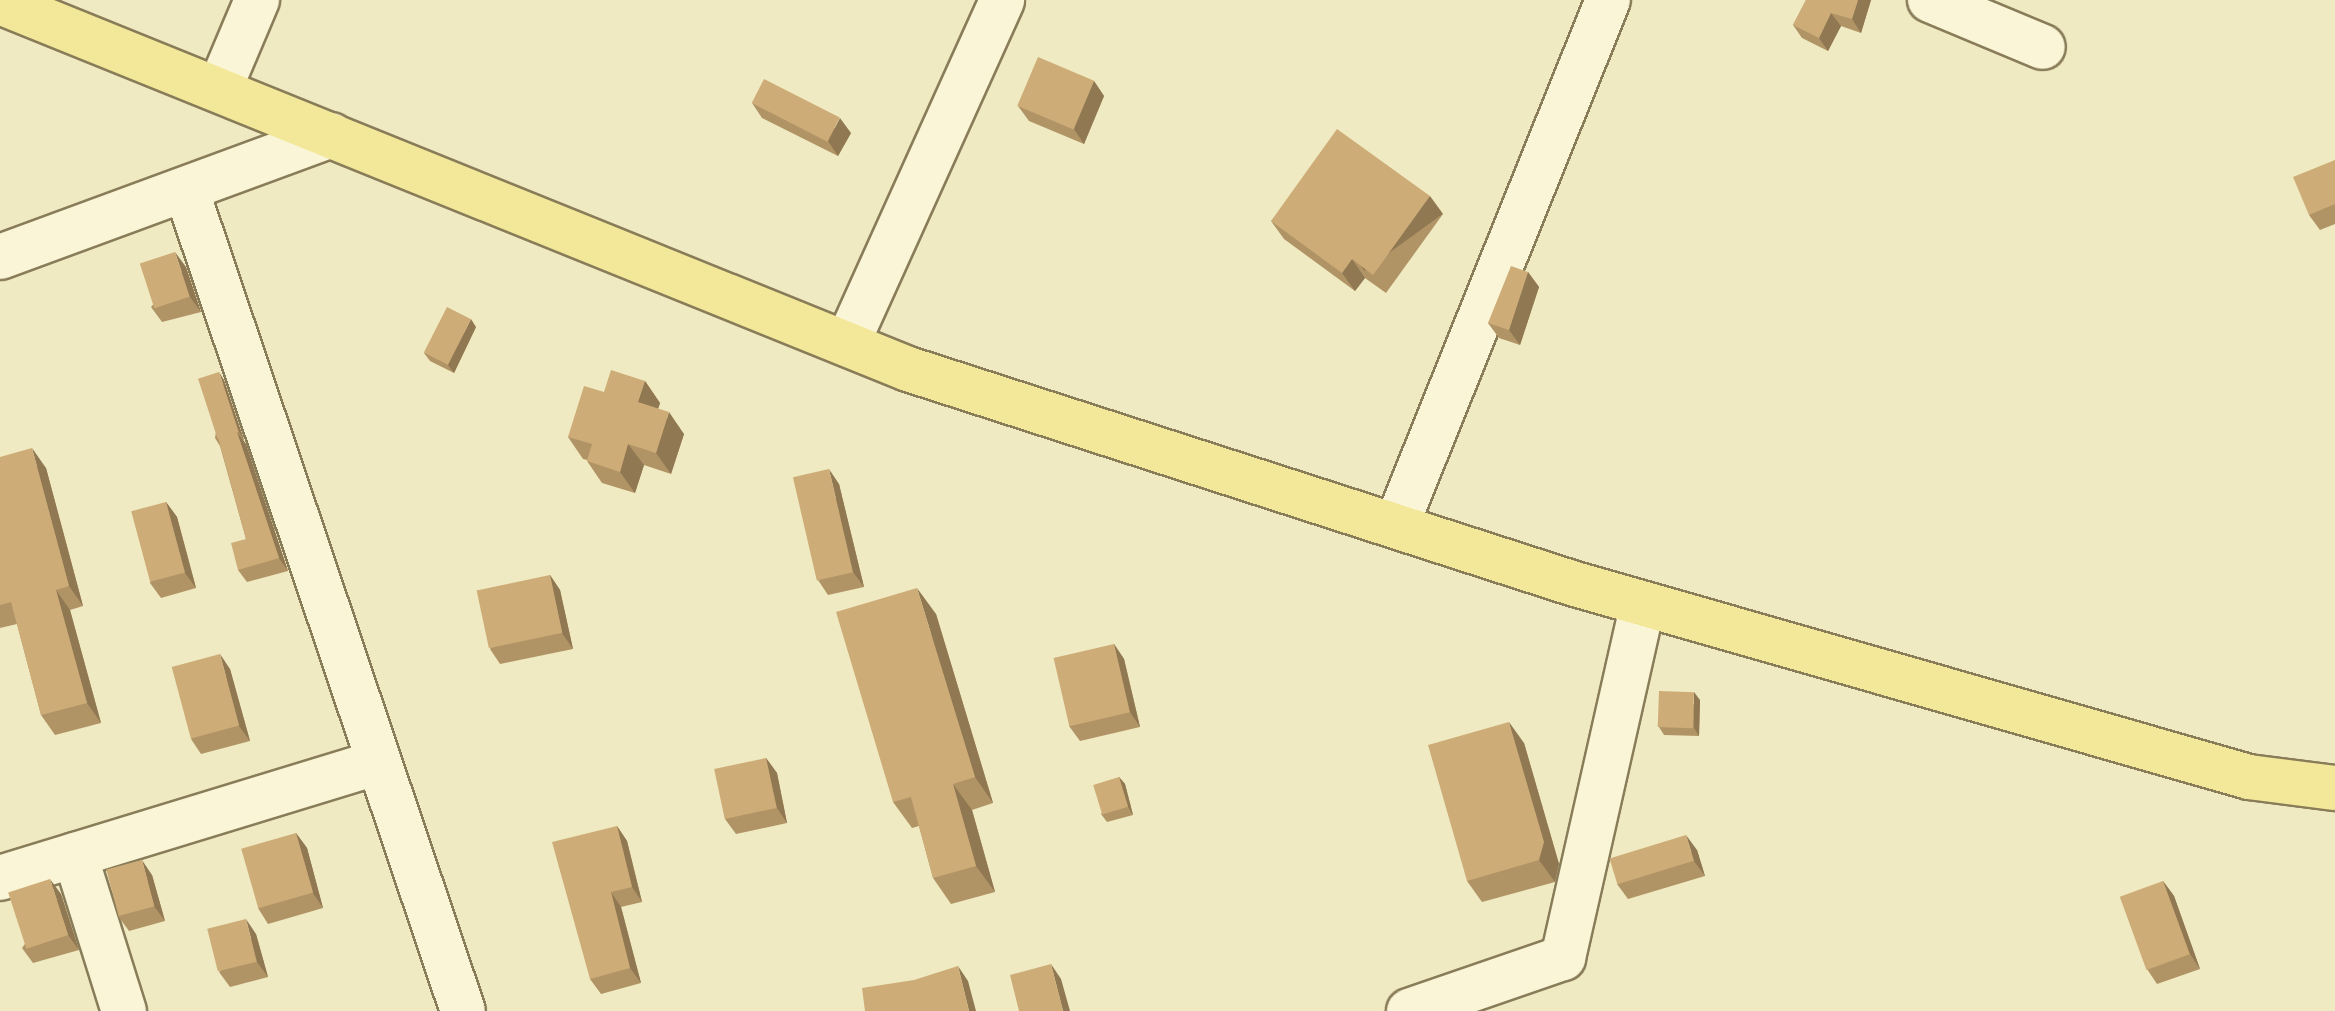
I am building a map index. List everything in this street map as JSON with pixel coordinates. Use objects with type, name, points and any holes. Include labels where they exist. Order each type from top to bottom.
[{"type":"main road","points":[[0,2],[847,344],[1396,526],[1643,604],[2249,777],[2335,788]]},
{"type":"street","points":[[219,90],[257,0]]},
{"type":"street","points":[[847,344],[1002,0]]},
{"type":"street","points":[[1396,526],[1608,0]]},
{"type":"street","points":[[1930,0],[2043,47]]},
{"type":"street","points":[[0,257],[331,135]]},
{"type":"street","points":[[186,189],[463,1011]]},
{"type":"street","points":[[1409,1011],[1563,958],[1643,604]]},
{"type":"street","points":[[0,878],[379,762]]},
{"type":"street","points":[[75,855],[124,1011]]},
{"type":"building","points":[[1806,0],[1858,0],[1852,19],[1831,13],[1819,38],[1793,25]]},
{"type":"building","points":[[1038,57],[1094,81],[1073,130],[1017,106]]},
{"type":"building","points":[[764,79],[840,118],[827,142],[752,103]]},
{"type":"building","points":[[1337,129],[1430,196],[1373,275],[1352,259],[1342,273],[1271,221]]},
{"type":"building","points":[[2335,160],[2335,204],[2309,215],[2293,177]]},
{"type":"building","points":[[175,252],[190,297],[154,308],[140,263]]},
{"type":"building","points":[[1511,266],[1528,272],[1509,330],[1488,323]]},
{"type":"building","points":[[447,307],[471,319],[448,365],[424,352]]},
{"type":"building","points":[[611,370],[645,381],[638,402],[669,412],[656,453],[628,444],[620,472],[587,461],[592,444],[568,437],[584,386],[604,392]]},
{"type":"building","points":[[219,372],[238,432],[218,439],[198,379]]},
{"type":"building","points":[[237,432],[279,558],[238,570],[231,543],[246,539],[218,437]]},
{"type":"building","points":[[32,448],[69,586],[56,590],[87,703],[41,715],[11,602],[0,605],[0,457]]},
{"type":"building","points":[[829,469],[853,572],[817,581],[793,477]]},
{"type":"building","points":[[166,502],[185,573],[150,582],[131,511]]},
{"type":"building","points":[[550,575],[562,633],[489,648],[477,591]]},
{"type":"building","points":[[917,588],[975,777],[953,784],[976,866],[933,878],[911,797],[893,802],[836,612]]},
{"type":"building","points":[[1114,644],[1130,712],[1069,726],[1054,658]]},
{"type":"building","points":[[220,654],[239,725],[191,738],[172,667]]},
{"type":"building","points":[[1659,691],[1694,692],[1693,728],[1658,727]]},
{"type":"building","points":[[1509,722],[1544,842],[1539,860],[1467,881],[1428,745]]},
{"type":"building","points":[[766,758],[777,808],[725,819],[714,769]]},
{"type":"building","points":[[1119,777],[1128,807],[1102,815],[1093,785]]},
{"type":"building","points":[[617,826],[632,887],[611,892],[630,968],[590,979],[552,842]]},
{"type":"building","points":[[296,833],[313,893],[258,908],[241,849]]},
{"type":"building","points":[[1686,835],[1694,861],[1617,884],[1609,858]]},
{"type":"building","points":[[142,860],[154,906],[119,916],[106,870]]},
{"type":"building","points":[[50,879],[68,935],[26,949],[8,893]]},
{"type":"building","points":[[2163,881],[2190,954],[2146,970],[2120,897]]},
{"type":"building","points":[[246,919],[257,962],[218,971],[207,929]]},
{"type":"building","points":[[1051,964],[1063,1011],[1019,1011],[1010,975]]},
{"type":"building","points":[[958,966],[969,1011],[865,1011],[862,988],[914,980]]}]
